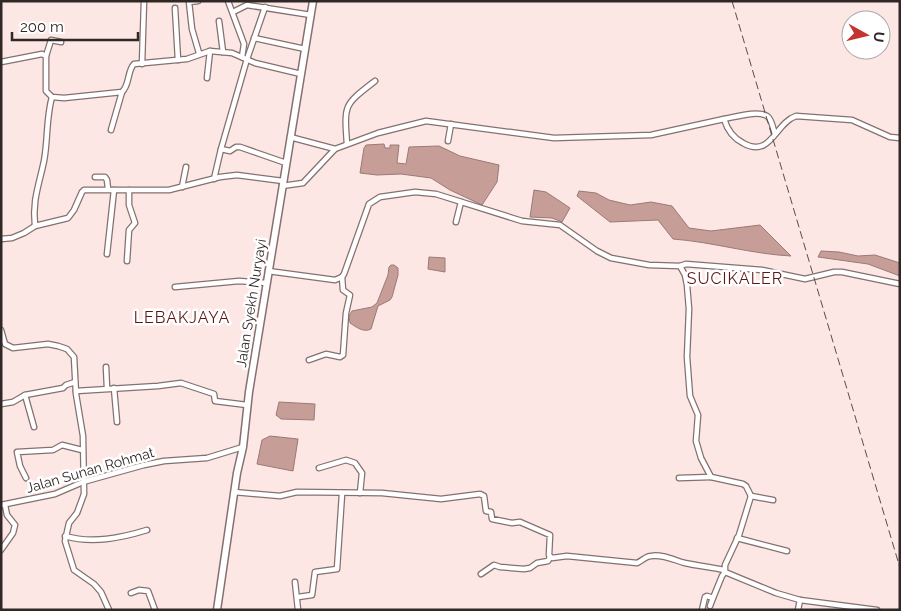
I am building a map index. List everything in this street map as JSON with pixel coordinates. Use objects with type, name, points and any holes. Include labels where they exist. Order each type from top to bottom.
[{"type":"main road","name":"Jalan Syekh Nuryayi","points":[[217,610],[234,492],[243,447],[247,405],[266,283],[312,2]]},
{"type":"street","points":[[142,64],[144,1]]},
{"type":"street","points":[[198,1],[189,2],[192,29],[199,53]]},
{"type":"street","points":[[228,1],[244,44],[242,58]]},
{"type":"street","points":[[233,12],[247,5],[311,15]]},
{"type":"street","points":[[214,179],[247,59],[265,7]]},
{"type":"street","points":[[175,8],[178,60]]},
{"type":"street","points":[[219,21],[223,52]]},
{"type":"street","points":[[254,38],[305,49]]},
{"type":"street","points":[[61,42],[51,40],[46,56],[46,91],[52,96],[64,98],[122,92]]},
{"type":"street","points":[[207,78],[210,50]]},
{"type":"street","points":[[112,130],[122,92],[125,89],[132,66],[189,58],[210,50],[301,74]]},
{"type":"street","points":[[1,62],[42,54],[46,56]]},
{"type":"street","points":[[347,144],[346,123],[348,106],[353,99],[376,81]]},
{"type":"street","points":[[35,226],[34,200],[44,162],[49,108],[52,96]]},
{"type":"street","points":[[1,239],[12,238],[35,226],[68,218],[84,190],[165,190],[239,175],[282,183],[303,183],[335,149],[378,134],[426,122],[554,138],[651,135],[749,113],[769,117],[775,134]]},
{"type":"street","points":[[724,119],[734,138],[749,146],[763,146],[788,119],[796,116],[852,120],[890,137],[900,138]]},
{"type":"street","points":[[448,141],[451,124]]},
{"type":"street","points":[[290,137],[335,149]]},
{"type":"street","points":[[221,149],[230,151],[240,147],[286,163]]},
{"type":"street","points":[[182,187],[186,167]]},
{"type":"street","points":[[95,177],[105,177],[108,189]]},
{"type":"street","points":[[108,254],[114,190]]},
{"type":"street","points":[[128,190],[129,205],[135,223],[129,230],[128,261]]},
{"type":"street","points":[[309,360],[326,354],[343,355],[346,313],[350,295],[343,290],[342,277],[367,208],[377,198],[415,192],[436,194],[522,221],[560,225],[597,251],[611,258],[649,264],[680,266],[686,264],[762,270],[805,278],[842,272],[900,284]]},
{"type":"street","points":[[456,222],[461,202]]},
{"type":"street","points":[[680,266],[685,275],[687,285],[687,357],[690,396],[698,415],[696,441],[711,477]]},
{"type":"street","points":[[728,278],[730,268]]},
{"type":"street","points":[[268,271],[335,280],[342,277]]},
{"type":"street","points":[[175,287],[239,281],[266,283]]},
{"type":"street","points":[[1,330],[5,344],[13,348],[48,344],[67,349],[74,357],[75,382],[82,436],[83,482],[82,502],[77,513],[69,523],[65,541],[74,570],[94,584],[101,592],[109,610]]},
{"type":"street","points":[[106,367],[107,388]]},
{"type":"street","points":[[1,404],[13,402],[25,395],[63,388],[75,382]]},
{"type":"street","points":[[76,390],[181,383],[214,394],[215,400],[247,405]]},
{"type":"street","points":[[114,388],[118,422]]},
{"type":"street","points":[[25,395],[34,427]]},
{"type":"street","points":[[26,478],[20,466],[17,452],[53,450],[62,445],[82,450]]},
{"type":"street","name":"Jalan Sunan Rohmat","points":[[3,505],[55,494],[83,482],[144,465],[164,461],[207,458],[243,447]]},
{"type":"street","points":[[319,468],[344,460],[356,463],[362,473],[360,493]]},
{"type":"street","points":[[679,478],[711,477],[743,484],[751,496],[725,571],[710,606]]},
{"type":"street","points":[[234,492],[280,496],[297,492],[385,493],[441,499],[482,495],[486,511],[491,512],[492,519],[512,524],[520,522],[550,535],[550,557],[548,561],[537,563],[527,569],[494,565],[481,574]]},
{"type":"street","points":[[298,597],[312,594],[315,572],[335,570],[337,568],[342,494]]},
{"type":"street","points":[[751,496],[773,500]]},
{"type":"street","points":[[1,550],[13,533],[15,525],[6,515],[3,505]]},
{"type":"street","points":[[65,536],[81,541],[100,540],[130,536],[147,530]]},
{"type":"street","points":[[737,538],[787,551]]},
{"type":"street","points":[[550,557],[567,556],[637,563],[648,556],[672,558],[685,563],[725,571],[776,593],[800,600],[877,610]]},
{"type":"street","points":[[295,582],[298,610]]},
{"type":"street","points":[[131,592],[139,590],[148,591],[155,610]]},
{"type":"street","points":[[702,610],[705,597],[713,598]]},
{"type":"street","points":[[798,610],[800,600]]},
{"type":"shaded area","points":[[384,144],[385,148],[390,148],[390,145],[399,145],[397,163],[406,164],[409,147],[439,146],[460,156],[499,165],[497,182],[482,205],[450,190],[431,178],[401,174],[377,175],[360,173],[366,145]]},
{"type":"shaded area","points":[[534,190],[546,192],[570,208],[562,222],[552,218],[530,217]]},
{"type":"shaded area","points":[[579,191],[596,193],[609,200],[630,205],[651,202],[672,206],[689,228],[711,231],[760,225],[791,256],[673,239],[658,220],[610,222],[577,196]]},
{"type":"shaded area","points":[[821,251],[858,256],[875,255],[900,263],[900,276],[868,264],[818,257]]},
{"type":"shaded area","points":[[429,257],[445,258],[445,272],[428,269]]},
{"type":"shaded area","points":[[391,265],[398,268],[392,297],[378,306],[371,329],[363,330],[357,328],[350,323],[349,316],[352,311],[372,307],[377,303]]},
{"type":"shaded area","points":[[279,402],[315,404],[314,420],[281,419],[276,415]]},
{"type":"shaded area","points":[[270,436],[298,439],[293,471],[257,464],[262,440]]},
{"type":"railway","points":[[732,1],[900,568]]},
{"type":"district","name":"SUCIKALER","points":[[735,278]]},
{"type":"district","name":"LEBAKJAYA","points":[[182,317]]}]
